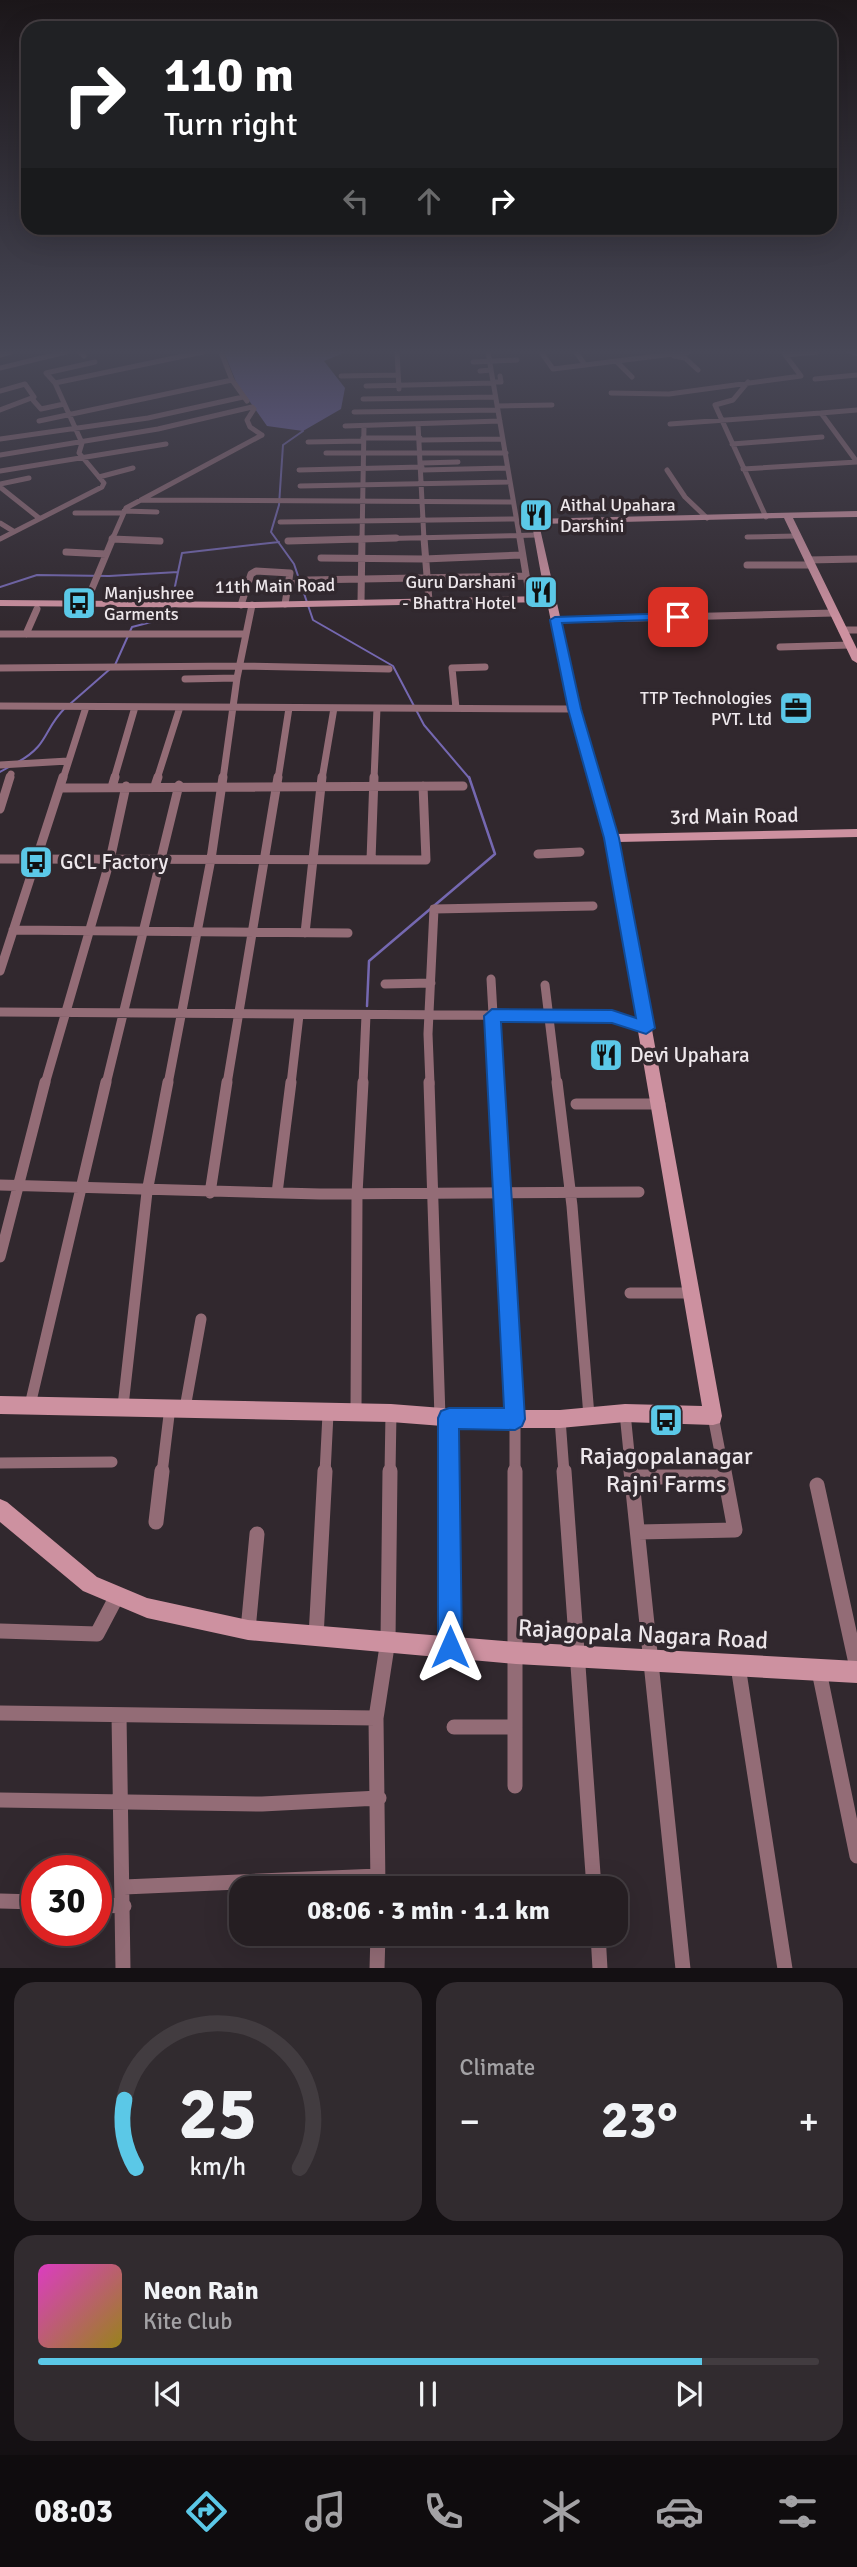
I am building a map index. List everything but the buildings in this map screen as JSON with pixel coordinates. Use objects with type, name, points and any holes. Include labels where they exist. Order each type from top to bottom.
[{"type":"street","points":[[0,455],[76,444]]},
{"type":"street","points":[[0,539],[102,487],[104,484],[99,477],[81,458],[79,453],[82,444]]},
{"type":"street","points":[[0,471],[166,444]]},
{"type":"street","points":[[86,603],[124,512],[141,500],[246,444]]},
{"type":"street","points":[[361,602],[363,444]]},
{"type":"street","points":[[421,444],[424,559],[429,601]]},
{"type":"street","points":[[503,444],[530,600]]},
{"type":"street","points":[[732,444],[766,517]]},
{"type":"street","points":[[844,444],[857,462]]},
{"type":"street","points":[[326,453],[506,453]]},
{"type":"street","points":[[422,466],[457,462]]},
{"type":"street","points":[[743,469],[857,462]]},
{"type":"street","points":[[299,470],[422,466],[508,468]]},
{"type":"street","points":[[99,477],[133,468]]},
{"type":"street","points":[[667,470],[685,497],[707,518]]},
{"type":"street","points":[[0,485],[29,478]]},
{"type":"street","points":[[300,486],[510,482]]},
{"type":"street","points":[[0,485],[39,518]]},
{"type":"street","points":[[141,500],[513,502]]},
{"type":"street","points":[[75,513],[157,512]]},
{"type":"street","points":[[638,1532],[734,1530],[611,838],[575,709],[534,521],[857,514]]},
{"type":"street","points":[[787,516],[857,660]]},
{"type":"street","points":[[280,522],[516,519]]},
{"type":"street","points":[[0,523],[13,531]]},
{"type":"street","points":[[750,535],[796,534]]},
{"type":"street","points":[[288,541],[519,538],[537,535]]},
{"type":"street","points":[[112,540],[160,541]]},
{"type":"street","points":[[66,552],[106,554]]},
{"type":"street","points":[[321,558],[424,559],[522,555]]},
{"type":"street","points":[[747,565],[857,559]]},
{"type":"street","points":[[123,1406],[147,1192],[179,1014],[211,859],[253,572],[289,573],[285,604]]},
{"type":"street","points":[[289,585],[309,580],[526,576]]},
{"type":"street","name":"11th Main Road","points":[[0,603],[247,605],[551,599]]},
{"type":"street","points":[[26,634],[37,609]]},
{"type":"street","points":[[555,620],[834,613]]},
{"type":"street","points":[[842,630],[857,630]]},
{"type":"street","points":[[0,634],[245,634]]},
{"type":"street","points":[[780,648],[850,645]]},
{"type":"street","points":[[0,668],[239,666],[389,669]]},
{"type":"street","points":[[456,708],[452,668],[485,667]]},
{"type":"street","points":[[185,678],[237,678]]},
{"type":"street","points":[[0,706],[575,709]]},
{"type":"street","points":[[0,971],[86,707]]},
{"type":"street","points":[[112,787],[135,707]]},
{"type":"street","points":[[155,786],[180,707]]},
{"type":"street","points":[[210,1192],[236,1014],[254,932],[289,708]]},
{"type":"street","points":[[305,933],[321,785],[334,708]]},
{"type":"street","points":[[371,860],[377,708]]},
{"type":"street","points":[[0,765],[21,766],[68,761]]},
{"type":"street","points":[[0,809],[11,774]]},
{"type":"street","points":[[60,788],[179,785],[463,786]]},
{"type":"street","points":[[30,1405],[122,1013],[179,785]]},
{"type":"street","points":[[0,1257],[16,1185],[63,1013],[91,930],[110,860],[126,786]]},
{"type":"street","points":[[0,859],[426,860],[424,786]]},
{"type":"street","name":"3rd Main Road","points":[[611,838],[857,833]]},
{"type":"street","points":[[538,854],[580,852]]},
{"type":"street","points":[[450,1647],[445,1418],[433,1194],[430,1015],[434,909],[593,906]]},
{"type":"street","points":[[13,930],[348,933]]},
{"type":"street","points":[[491,979],[515,1419],[514,1786]]},
{"type":"street","points":[[385,984],[431,983]]},
{"type":"street","points":[[545,985],[570,1192],[589,1416]]},
{"type":"street","points":[[0,1012],[612,1016],[646,1028]]},
{"type":"street","points":[[277,1193],[299,1015]]},
{"type":"street","points":[[356,1412],[357,1194],[366,1015]]},
{"type":"street","points":[[576,1104],[660,1104]]},
{"type":"street","points":[[0,1185],[147,1192],[503,1195],[639,1192]]},
{"type":"street","points":[[630,1293],[692,1293]]},
{"type":"street","points":[[156,1522],[177,1408],[201,1319]]},
{"type":"street","points":[[0,1405],[123,1406],[328,1414],[391,1413],[445,1418],[560,1419],[625,1413],[713,1416]]},
{"type":"street","points":[[378,1876],[376,1718],[388,1640],[391,1413]]},
{"type":"street","points":[[625,1413],[648,1659],[683,1968]]},
{"type":"street","points":[[316,1638],[328,1414]]},
{"type":"street","points":[[560,1419],[593,1876]]},
{"type":"street","points":[[0,1463],[112,1462]]},
{"type":"street","points":[[632,1476],[724,1477]]},
{"type":"street","points":[[817,1485],[857,1670]]},
{"type":"street","name":"Rajagopala Nagara Road","points":[[0,1509],[9,1525],[90,1584],[147,1608],[248,1630],[316,1638],[388,1640],[516,1653],[819,1671],[857,1670]]},
{"type":"street","points":[[248,1630],[257,1534]]},
{"type":"street","points":[[0,1631],[97,1634],[117,1596]]},
{"type":"street","points":[[738,1666],[785,1968]]},
{"type":"street","points":[[819,1671],[857,1856]]},
{"type":"street","points":[[0,1713],[376,1718]]},
{"type":"street","points":[[119,1715],[124,1887],[123,1968]]},
{"type":"street","points":[[454,1727],[515,1727]]},
{"type":"street","points":[[0,1800],[262,1804],[379,1798]]},
{"type":"street","points":[[124,1887],[229,1885]]},
{"type":"street","points":[[0,1900],[21,1901]]},
{"type":"street","points":[[112,1906],[124,1906]]},
{"type":"street","points":[[377,1968],[378,1946]]},
{"type":"street","points":[[598,1946],[600,1968]]},
{"type":"waterway","points":[[278,542],[271,532],[279,505],[285,444]]},
{"type":"waterway","points":[[178,572],[182,553],[278,542]]},
{"type":"waterway","points":[[278,542],[294,564],[313,620],[393,666],[424,725],[469,778]]},
{"type":"waterway","points":[[0,587],[37,575],[109,576],[178,572]]},
{"type":"waterway","points":[[115,665],[132,627],[163,619],[170,610],[178,572]]},
{"type":"waterway","points":[[70,704],[110,669]]},
{"type":"waterway","points":[[18,762],[41,743],[65,708]]},
{"type":"waterway","points":[[0,772],[9,767]]},
{"type":"waterway","points":[[367,1006],[369,961],[495,854],[469,778]]},
{"type":"place","name":"Aithal Upahara Darshini","points":[[536,515]]},
{"type":"place","name":"Guru Darshani - Bhattra Hotel","points":[[541,592]]},
{"type":"place","name":"Manjushree Garments","points":[[79,603]]},
{"type":"place","name":"TTP Technologies PVT. Ltd","points":[[796,708]]},
{"type":"place","name":"GCL Factory","points":[[36,862]]},
{"type":"place","name":"Devi Upahara","points":[[606,1055]]},
{"type":"place","name":"Rajagopalanagar Rajni Farms","points":[[666,1420]]},
{"type":"route","points":[[450,1647],[449,1418],[515,1419],[492,1016],[612,1016],[646,1028],[611,838],[575,709],[555,620],[678,617]]}]
